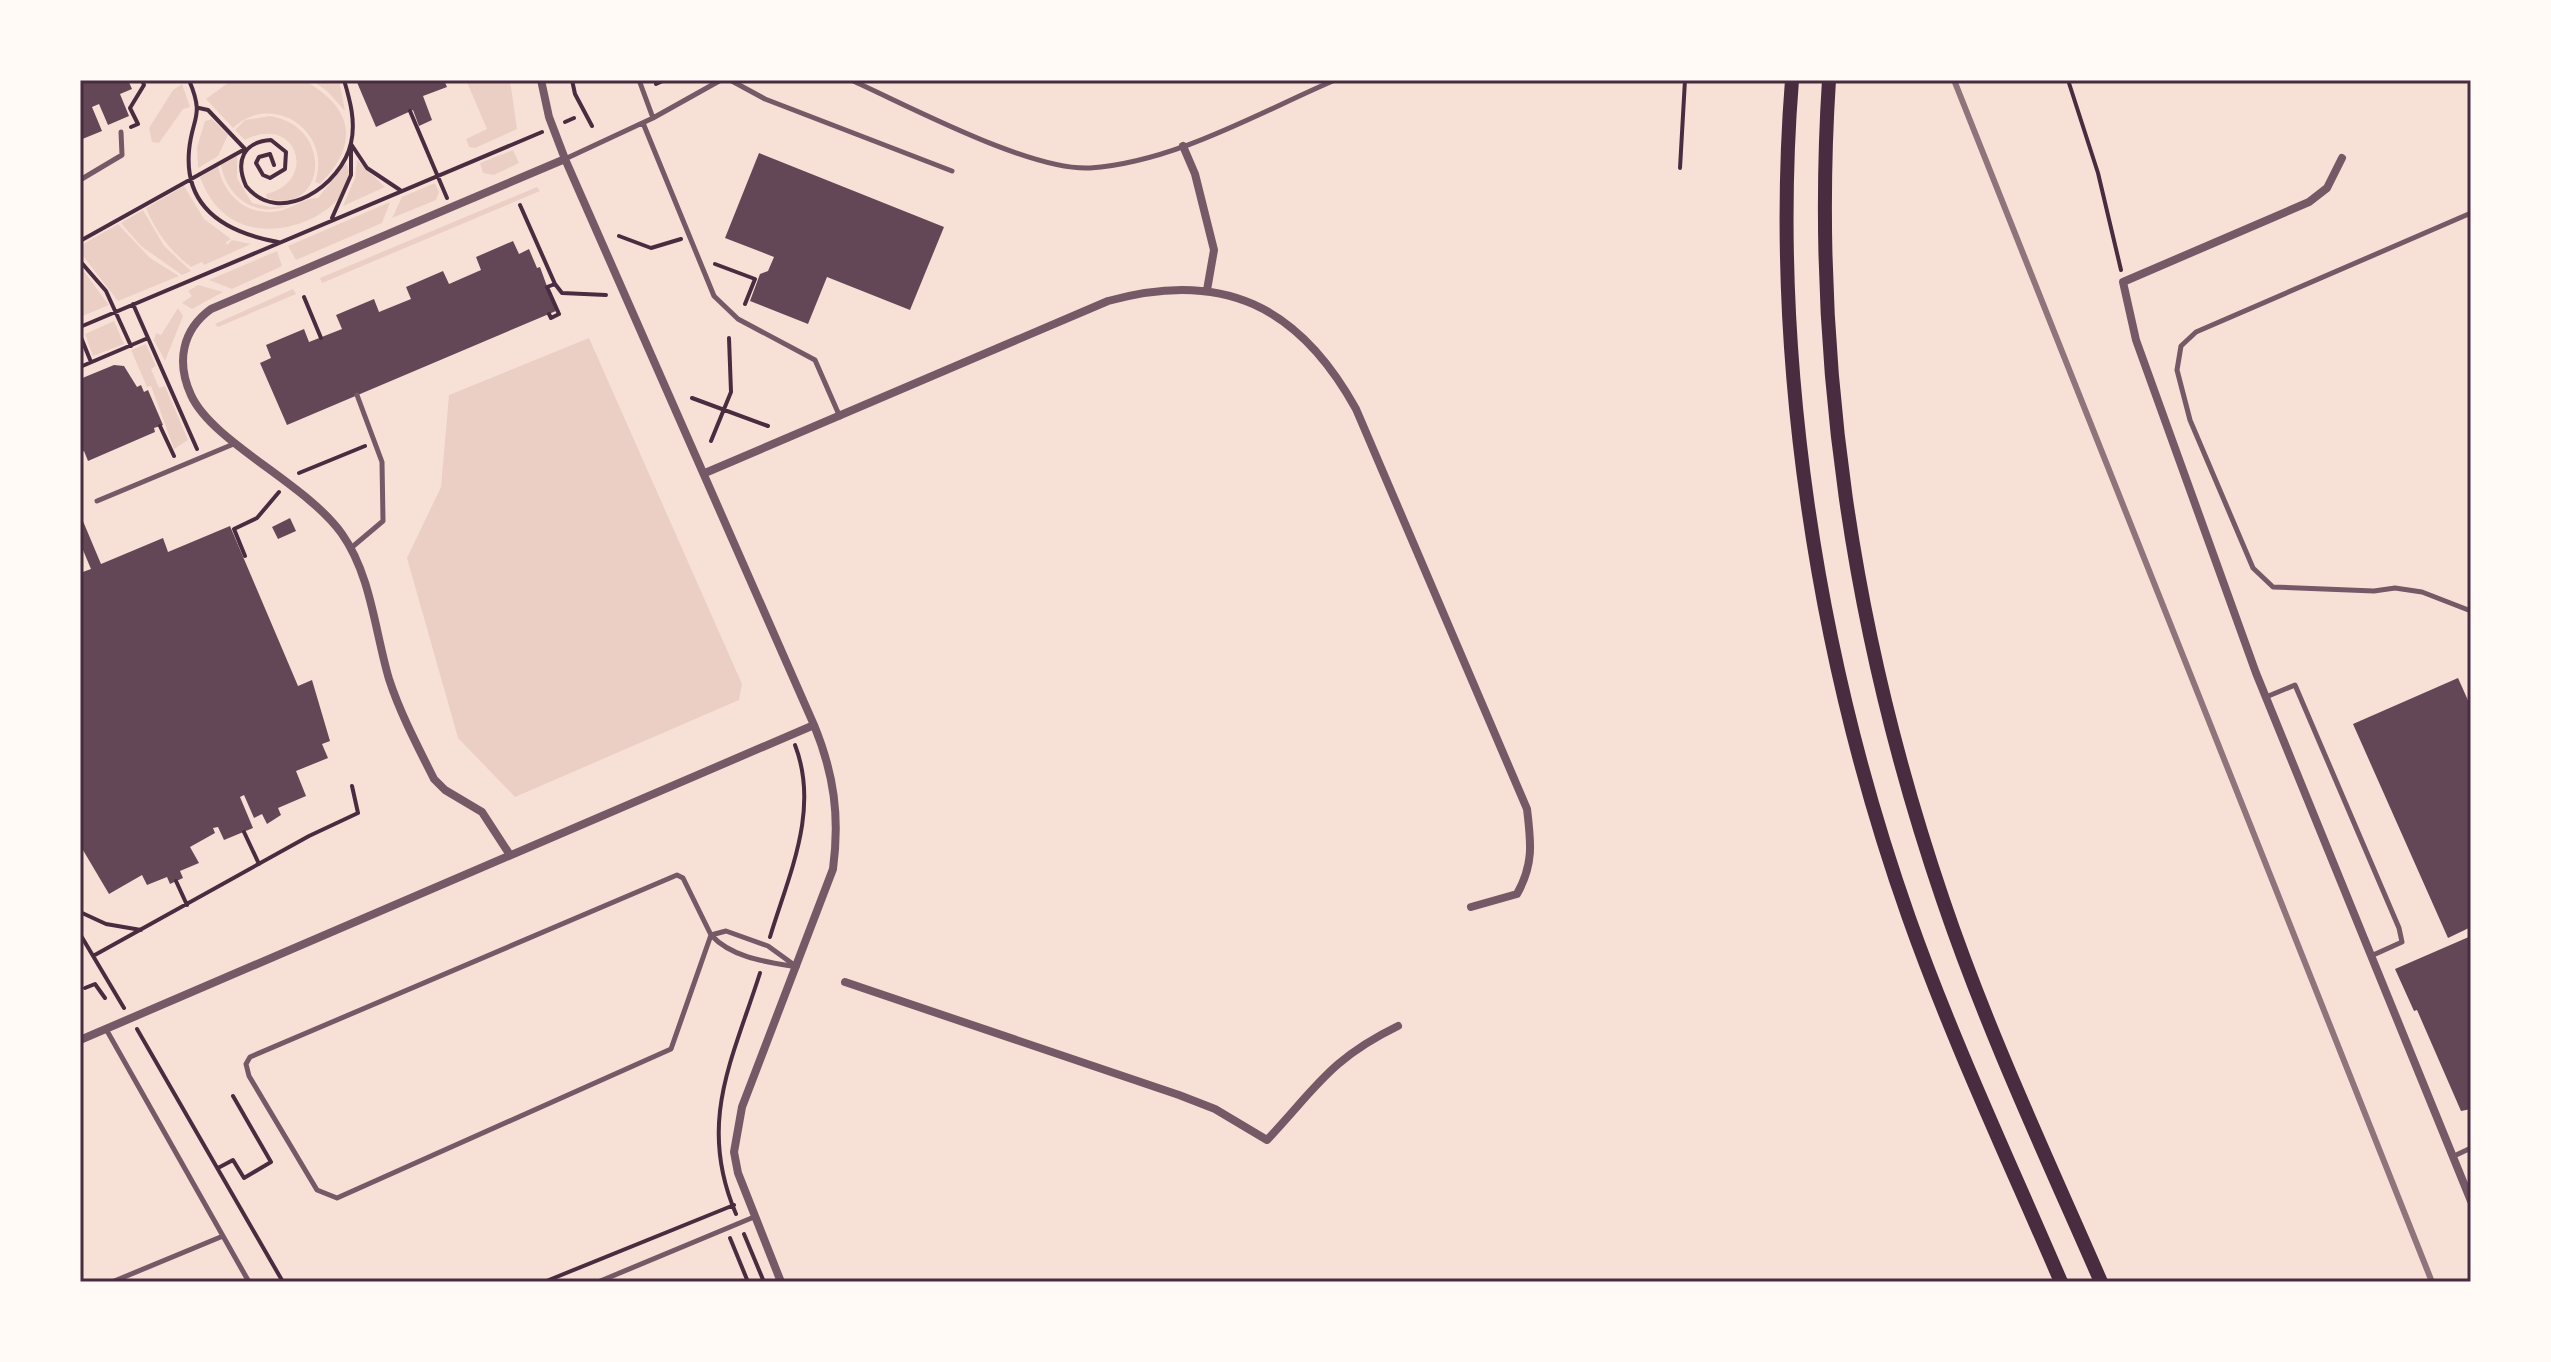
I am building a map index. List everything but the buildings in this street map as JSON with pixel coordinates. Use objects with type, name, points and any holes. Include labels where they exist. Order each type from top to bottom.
[{"type":"main road","points":[[1792,80],[1788,180],[1791,308],[1798,402],[1819,565],[1837,661],[1880,826],[1909,917],[1963,1055],[2061,1282]]},
{"type":"main road","points":[[1829,80],[1825,186],[1833,397],[1856,570],[1874,656],[1895,745],[1944,903],[2009,1068],[2101,1282]]},
{"type":"street","points":[[541,80],[549,117],[565,159],[814,725],[835,790],[838,828],[833,869],[742,1107],[735,1136],[738,1173],[781,1282]]},
{"type":"street","points":[[1183,146],[1195,174],[1214,250],[1207,290]]},
{"type":"street","points":[[2342,158],[2327,188],[2309,202],[2123,282],[2141,353],[2266,697],[2471,1201]]},
{"type":"street","points":[[510,855],[482,812],[445,790],[434,779],[390,682],[364,581],[342,534],[314,502],[201,413],[181,366],[188,334],[202,315],[565,159]]},
{"type":"street","points":[[705,473],[1108,301],[1165,288],[1207,290],[1252,304],[1283,321],[1310,342],[1337,376],[1368,436],[1527,809],[1533,854],[1517,894],[1471,907]]},
{"type":"street","points":[[80,1040],[814,725]]},
{"type":"street","points":[[845,982],[1179,1095],[1215,1109],[1267,1140],[1323,1075],[1358,1047],[1398,1026]]},
{"type":"lane","points":[[639,80],[653,118]]},
{"type":"lane","points":[[565,159],[653,118],[721,80]]},
{"type":"lane","points":[[730,80],[765,99],[952,171]]},
{"type":"lane","points":[[851,80],[987,141],[1050,164],[1088,168],[1183,146],[1335,80]]},
{"type":"lane","points":[[643,123],[698,262],[721,305],[738,319],[815,360],[840,417]]},
{"type":"lane","points":[[80,180],[122,155],[121,132]]},
{"type":"lane","points":[[2471,213],[2196,332],[2181,346],[2177,370],[2190,420],[2253,568],[2273,587],[2374,591],[2395,588],[2422,592],[2471,611]]},
{"type":"lane","points":[[350,549],[383,521],[382,462],[357,395]]},
{"type":"lane","points":[[97,501],[237,442]]},
{"type":"lane","points":[[2266,697],[2295,685],[2399,928],[2402,942],[2371,956]]},
{"type":"lane","points":[[711,935],[671,1049],[665,1054],[337,1198],[317,1190],[249,1076],[246,1064],[250,1057],[677,875],[683,878],[711,935],[722,947],[763,961],[797,967]]},
{"type":"lane","points":[[711,935],[726,931],[768,946],[797,967]]},
{"type":"lane","points":[[106,1029],[249,1282]]},
{"type":"lane","points":[[2453,1156],[2471,1148]]},
{"type":"lane","points":[[598,1282],[754,1217]]},
{"type":"lane","points":[[112,1282],[223,1236]]},
{"type":"path","points":[[121,132],[138,124],[130,108],[144,85],[142,80]]},
{"type":"path","points":[[189,80],[199,108],[189,147],[190,178],[206,209],[220,222],[251,237],[279,242]]},
{"type":"path","points":[[330,220],[351,175],[352,116],[344,80]]},
{"type":"path","points":[[572,80],[575,94],[592,126]]},
{"type":"path","points":[[656,84],[665,80]]},
{"type":"path","points":[[1680,168],[1685,80]]},
{"type":"path","points":[[2068,80],[2108,208],[2123,282]]},
{"type":"path","points":[[199,108],[208,110],[245,149]]},
{"type":"path","points":[[410,111],[450,207]]},
{"type":"path","points":[[80,327],[535,135]]},
{"type":"path","points":[[80,241],[260,141],[280,144],[287,161],[281,174],[270,178],[263,175],[256,163],[259,157],[270,154],[274,165]]},
{"type":"path","points":[[245,149],[241,163],[246,186],[258,198],[280,204],[304,197],[332,179],[351,144]]},
{"type":"path","points":[[351,144],[367,168],[400,190]]},
{"type":"path","points":[[520,205],[545,271],[562,293],[606,295]]},
{"type":"path","points":[[619,236],[651,248],[687,236]]},
{"type":"path","points":[[80,261],[106,291],[131,346]]},
{"type":"path","points":[[698,262],[712,263],[756,280],[745,304]]},
{"type":"path","points":[[549,314],[551,318],[559,314],[547,287],[555,284]]},
{"type":"path","points":[[304,297],[321,338]]},
{"type":"path","points":[[133,304],[201,458]]},
{"type":"path","points":[[80,335],[91,362]]},
{"type":"path","points":[[80,367],[148,338]]},
{"type":"path","points":[[711,441],[726,411],[732,379],[727,362],[729,338]]},
{"type":"path","points":[[692,398],[768,426]]},
{"type":"path","points":[[160,426],[179,467]]},
{"type":"path","points":[[299,473],[374,442]]},
{"type":"path","points":[[245,556],[234,529],[257,518],[279,492]]},
{"type":"path","points":[[768,946],[802,833],[806,808],[805,778],[791,735]]},
{"type":"path","points":[[93,957],[259,864],[358,813],[352,786]]},
{"type":"path","points":[[244,832],[259,864]]},
{"type":"path","points":[[176,881],[187,905]]},
{"type":"path","points":[[80,912],[106,924],[141,930]]},
{"type":"path","points":[[80,934],[124,1008]]},
{"type":"path","points":[[763,961],[718,1118],[717,1157],[732,1206],[764,1282]]},
{"type":"path","points":[[85,988],[95,984],[105,998]]},
{"type":"path","points":[[137,1030],[283,1282]]},
{"type":"path","points":[[218,1168],[233,1160],[244,1178],[271,1162],[233,1096]]},
{"type":"path","points":[[544,1282],[747,1200]]},
{"type":"path","points":[[727,1228],[748,1282]]},
{"type":"shaded area","points":[[232,80],[302,80],[334,104],[342,115],[346,138],[338,162],[320,184],[315,182],[318,164],[315,147],[307,133],[295,122],[281,115],[265,114],[248,118],[233,128],[206,99]]},
{"type":"shaded area","points":[[311,80],[339,80],[345,111],[327,91]]},
{"type":"shaded area","points":[[466,80],[510,80],[517,129],[475,148],[469,147],[466,139],[487,129]]},
{"type":"shaded area","points":[[182,84],[190,107],[183,109],[159,143],[152,142],[149,128],[173,90]]},
{"type":"shaded area","points":[[270,116],[291,124],[306,136],[314,152],[315,169],[311,184],[301,195],[286,201],[267,198],[266,194],[282,187],[292,177],[296,165],[295,152],[288,142],[278,135],[263,134],[245,140],[235,130],[245,120]]},
{"type":"shaded area","points":[[212,119],[228,135],[218,156],[198,168],[197,147],[205,121]]},
{"type":"shaded area","points":[[513,150],[519,163],[494,175],[483,173],[480,163]]},
{"type":"shaded area","points":[[237,156],[237,178],[252,203],[270,207],[288,206],[276,209],[254,207],[236,195],[229,187],[221,165]]},
{"type":"shaded area","points":[[357,160],[385,187],[343,206],[355,178]]},
{"type":"shaded area","points":[[346,163],[348,181],[339,198],[320,214],[296,225],[269,229],[242,224],[218,207],[200,177],[218,166],[226,187],[240,203],[271,212],[318,198]]},
{"type":"shaded area","points":[[435,183],[439,192],[436,200],[392,218],[402,197]]},
{"type":"shaded area","points":[[184,186],[204,219],[231,239],[226,242],[227,245],[232,240],[251,244],[204,265],[202,262],[191,267],[183,261],[164,240],[146,208]]},
{"type":"shaded area","points":[[537,187],[540,191],[322,283],[320,278]]},
{"type":"shaded area","points":[[390,202],[382,223],[296,260],[288,246]]},
{"type":"shaded area","points":[[143,210],[164,246],[191,271],[182,275],[141,246],[121,223]]},
{"type":"shaded area","points":[[118,224],[150,258],[179,276],[118,301],[80,252],[80,246]]},
{"type":"shaded area","points":[[277,251],[282,266],[232,289],[209,280]]},
{"type":"shaded area","points":[[80,266],[109,305],[80,317]]},
{"type":"shaded area","points":[[198,285],[223,292],[192,309],[182,303],[192,296],[188,291]]},
{"type":"shaded area","points":[[293,289],[296,294],[218,327],[215,324]]},
{"type":"shaded area","points":[[178,308],[183,316],[165,361],[154,340],[156,333],[161,335]]},
{"type":"shaded area","points":[[114,321],[124,344],[93,356],[85,334]]},
{"type":"shaded area","points":[[589,338],[742,684],[739,700],[515,797],[458,738],[407,558],[441,487],[449,395]]},
{"type":"shaded area","points":[[146,344],[156,366],[151,369],[159,388],[165,386],[188,440],[174,449],[151,386],[147,387],[131,350]]},
{"type":"railway","points":[[1954,80],[2432,1282]]}]
